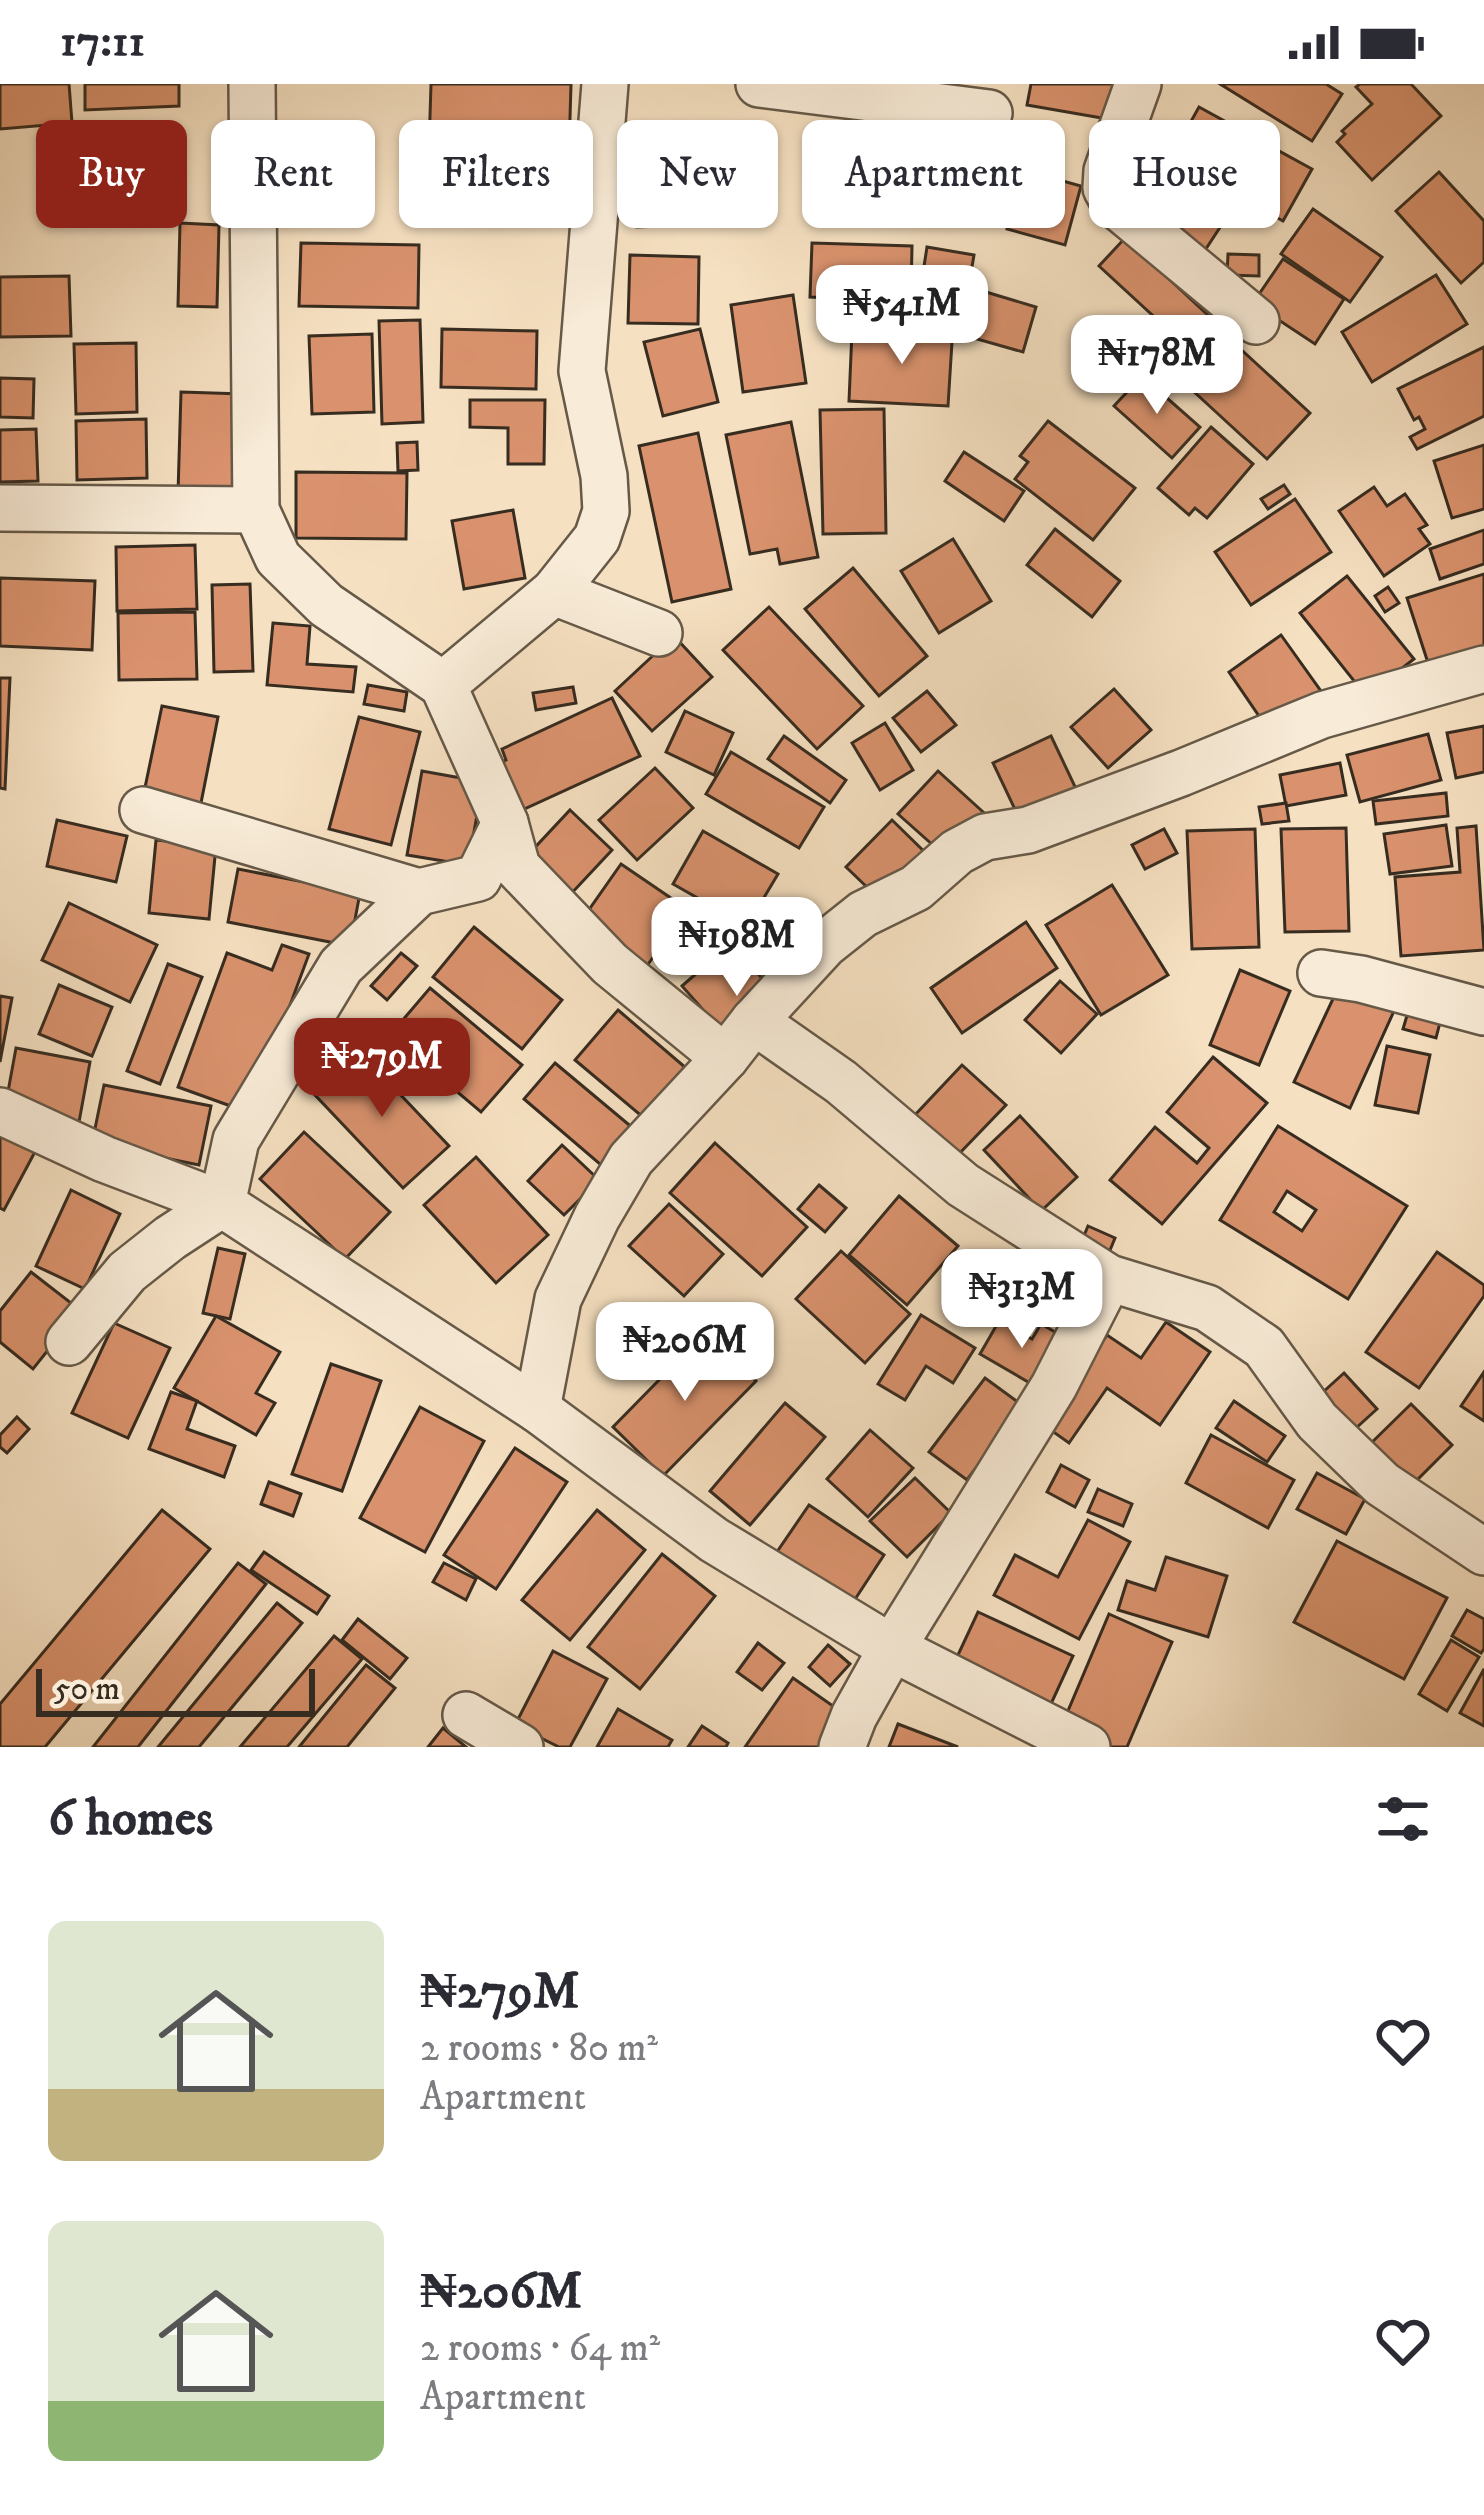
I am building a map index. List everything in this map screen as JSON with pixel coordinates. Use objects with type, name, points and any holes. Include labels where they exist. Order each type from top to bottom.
[{"type":"street","points":[[252,84],[256,510],[278,558],[326,605],[443,685],[505,823],[498,873]]},
{"type":"street","points":[[443,685],[554,592],[597,538],[606,511],[604,476],[582,370],[605,84]]},
{"type":"street","points":[[759,84],[989,112]]},
{"type":"street","points":[[1138,84],[1107,171],[1106,188],[1115,204],[1256,321]]},
{"type":"street","points":[[0,508],[256,510]]},
{"type":"street","points":[[554,592],[659,633]]},
{"type":"street","points":[[536,1409],[558,1299],[631,1159],[824,944],[863,914],[916,888],[957,851],[985,837],[1028,830],[1322,716],[1484,669]]},
{"type":"street","points":[[142,810],[418,892],[498,873]]},
{"type":"street","points":[[498,873],[725,1058]]},
{"type":"street","points":[[69,1342],[127,1272],[223,1204],[236,1140],[341,966],[418,892]]},
{"type":"street","points":[[1321,974],[1361,979],[1484,1012]]},
{"type":"street","points":[[754,1021],[841,1082],[963,1185],[1109,1278],[1207,1308],[1264,1347],[1317,1421],[1382,1484],[1484,1552]]},
{"type":"street","points":[[0,1111],[104,1159],[223,1204],[536,1409],[714,1540],[892,1648],[1087,1747]]},
{"type":"street","points":[[842,1747],[892,1648],[1054,1386],[1109,1278]]},
{"type":"street","points":[[466,1715],[520,1747]]},
{"type":"building","points":[[0,84],[69,84],[72,120],[36,120],[36,126],[0,129]]},
{"type":"building","points":[[85,84],[179,84],[179,106],[85,110]]},
{"type":"building","points":[[431,84],[571,84],[570,120],[430,120]]},
{"type":"building","points":[[1031,84],[1125,84],[1119,120],[1027,105]]},
{"type":"building","points":[[1220,84],[1326,84],[1342,94],[1312,141]]},
{"type":"building","points":[[1411,84],[1441,116],[1372,180],[1337,142],[1345,134],[1342,131],[1372,104],[1356,87]]},
{"type":"building","points":[[1199,107],[1223,120],[1192,120]]},
{"type":"building","points":[[1280,151],[1312,169],[1280,219]]},
{"type":"building","points":[[1439,172],[1484,221],[1484,262],[1461,283],[1396,211]]},
{"type":"building","points":[[1065,182],[1081,186],[1065,245],[1007,229],[1065,228]]},
{"type":"building","points":[[1313,209],[1382,257],[1350,302],[1281,254]]},
{"type":"building","points":[[187,223],[219,228],[217,307],[178,306],[180,228],[187,228]]},
{"type":"building","points":[[1153,228],[1220,228],[1200,258]]},
{"type":"building","points":[[1125,238],[1211,318],[1186,346],[1099,266]]},
{"type":"building","points":[[301,243],[419,245],[418,308],[299,306]]},
{"type":"building","points":[[812,243],[912,246],[911,295],[810,297]]},
{"type":"building","points":[[927,247],[974,255],[962,325],[916,318]]},
{"type":"building","points":[[1228,254],[1259,255],[1259,276],[1227,275]]},
{"type":"building","points":[[630,255],[699,257],[698,324],[628,323]]},
{"type":"building","points":[[1283,259],[1344,299],[1315,344],[1253,303]]},
{"type":"building","points":[[1436,275],[1467,324],[1372,382],[1342,332]]},
{"type":"building","points":[[69,276],[71,336],[0,337],[0,277]]},
{"type":"building","points":[[976,289],[1036,307],[1023,352],[977,339],[985,311],[971,307]]},
{"type":"building","points":[[793,295],[806,383],[743,392],[731,305]]},
{"type":"building","points":[[420,320],[423,422],[382,424],[379,321]]},
{"type":"building","points":[[931,326],[953,326],[948,406],[849,401],[852,331],[930,334]]},
{"type":"building","points":[[442,329],[537,331],[536,389],[441,387]]},
{"type":"building","points":[[700,329],[718,402],[663,416],[644,342]]},
{"type":"building","points":[[372,334],[374,412],[312,414],[309,336]]},
{"type":"building","points":[[136,343],[137,412],[76,414],[74,344]]},
{"type":"building","points":[[1234,343],[1310,413],[1267,459],[1191,389]]},
{"type":"building","points":[[1484,347],[1484,416],[1417,449],[1410,437],[1425,429],[1419,417],[1414,420],[1398,389]]},
{"type":"building","points":[[1142,376],[1200,427],[1172,458],[1114,406]]},
{"type":"building","points":[[0,378],[34,379],[33,418],[0,417]]},
{"type":"building","points":[[181,392],[243,394],[239,495],[178,493]]},
{"type":"building","points":[[470,400],[545,400],[544,464],[508,464],[508,428],[470,427]]},
{"type":"building","points":[[884,409],[886,533],[823,534],[820,410]]},
{"type":"building","points":[[146,419],[147,478],[77,480],[76,421]]},
{"type":"building","points":[[1048,421],[1135,488],[1093,540],[1015,479],[1028,462],[1020,456]]},
{"type":"building","points":[[791,422],[818,557],[780,564],[777,549],[750,554],[726,435]]},
{"type":"building","points":[[1211,427],[1253,464],[1207,518],[1195,508],[1189,515],[1158,488]]},
{"type":"building","points":[[36,429],[38,481],[0,482],[0,430]]},
{"type":"building","points":[[698,433],[731,589],[672,602],[639,446]]},
{"type":"building","points":[[417,442],[418,470],[398,471],[397,443]]},
{"type":"building","points":[[1484,445],[1484,509],[1452,518],[1434,461]]},
{"type":"building","points":[[964,452],[1024,491],[1004,521],[945,481]]},
{"type":"building","points":[[296,472],[407,473],[406,539],[296,538]]},
{"type":"building","points":[[1284,485],[1290,494],[1268,509],[1261,499]]},
{"type":"building","points":[[1374,487],[1387,506],[1405,494],[1427,525],[1419,529],[1430,544],[1384,576],[1339,511]]},
{"type":"building","points":[[1295,499],[1331,552],[1251,605],[1215,552]]},
{"type":"building","points":[[513,510],[525,578],[464,589],[452,521]]},
{"type":"building","points":[[1055,529],[1120,581],[1092,617],[1027,565]]},
{"type":"building","points":[[1484,530],[1484,564],[1440,579],[1430,549]]},
{"type":"building","points":[[953,539],[991,601],[939,633],[901,571]]},
{"type":"building","points":[[195,545],[197,609],[117,611],[116,547]]},
{"type":"building","points":[[853,568],[927,656],[879,696],[805,609]]},
{"type":"building","points":[[1484,574],[1484,652],[1430,669],[1407,598]]},
{"type":"building","points":[[1347,576],[1414,659],[1366,696],[1300,613]]},
{"type":"building","points":[[0,578],[95,581],[92,650],[0,646]]},
{"type":"building","points":[[250,584],[253,671],[214,672],[212,585]]},
{"type":"building","points":[[1388,587],[1399,603],[1385,612],[1375,596]]},
{"type":"building","points":[[769,607],[863,706],[817,749],[723,650]]},
{"type":"building","points":[[195,612],[197,679],[119,680],[118,613]]},
{"type":"building","points":[[273,623],[310,626],[307,664],[356,667],[353,692],[267,685]]},
{"type":"building","points":[[1281,635],[1328,701],[1274,738],[1229,672]]},
{"type":"building","points":[[674,636],[712,677],[652,731],[615,691]]},
{"type":"building","points":[[0,678],[10,678],[5,789],[0,788]]},
{"type":"building","points":[[368,685],[407,692],[404,711],[364,704]]},
{"type":"building","points":[[573,687],[576,703],[536,710],[533,693]]},
{"type":"building","points":[[1114,689],[1151,730],[1108,768],[1071,727]]},
{"type":"building","points":[[927,691],[956,725],[921,752],[893,718]]},
{"type":"building","points":[[612,698],[640,756],[509,816],[487,770],[506,760],[502,749]]},
{"type":"building","points":[[162,706],[218,717],[200,808],[143,797]]},
{"type":"building","points":[[685,711],[733,733],[714,775],[666,752]]},
{"type":"building","points":[[359,717],[420,732],[391,845],[329,829]]},
{"type":"building","points":[[885,723],[913,770],[880,790],[852,743]]},
{"type":"building","points":[[1484,726],[1484,772],[1456,778],[1447,733]]},
{"type":"building","points":[[1428,734],[1441,780],[1360,802],[1347,755]]},
{"type":"building","points":[[784,736],[846,780],[830,803],[768,759]]},
{"type":"building","points":[[1051,736],[1087,812],[1029,839],[993,763]]},
{"type":"building","points":[[731,752],[824,807],[799,848],[706,794]]},
{"type":"building","points":[[1340,763],[1346,795],[1286,806],[1280,775]]},
{"type":"building","points":[[655,768],[693,808],[637,860],[599,820]]},
{"type":"building","points":[[422,771],[483,782],[468,865],[407,855]]},
{"type":"building","points":[[938,771],[993,821],[953,863],[898,814]]},
{"type":"building","points":[[1446,793],[1448,816],[1376,824],[1373,801]]},
{"type":"building","points":[[1286,803],[1289,821],[1262,824],[1259,807]]},
{"type":"building","points":[[570,810],[612,850],[569,896],[526,857]]},
{"type":"building","points":[[57,820],[127,836],[116,882],[47,866]]},
{"type":"building","points":[[892,820],[941,868],[895,914],[846,867]]},
{"type":"building","points":[[1446,825],[1452,866],[1390,874],[1384,834]]},
{"type":"building","points":[[1476,826],[1484,950],[1401,956],[1395,877],[1460,872],[1457,828]]},
{"type":"building","points":[[1346,828],[1349,931],[1285,932],[1281,829]]},
{"type":"building","points":[[1164,829],[1177,853],[1145,869],[1132,845]]},
{"type":"building","points":[[1255,829],[1259,947],[1192,949],[1187,831]]},
{"type":"building","points":[[703,831],[778,874],[747,926],[673,884]]},
{"type":"building","points":[[156,840],[216,846],[209,919],[149,913]]},
{"type":"building","points":[[621,864],[687,909],[637,980],[586,914]]},
{"type":"building","points":[[238,869],[360,893],[350,946],[228,922]]},
{"type":"building","points":[[1112,885],[1168,975],[1101,1015],[1046,925]]},
{"type":"building","points":[[69,903],[157,945],[130,1002],[42,960]]},
{"type":"building","points":[[1026,922],[1057,968],[962,1033],[931,988]]},
{"type":"building","points":[[474,927],[562,1000],[522,1049],[433,977]]},
{"type":"building","points":[[731,943],[791,1011],[742,1054],[682,986]]},
{"type":"building","points":[[282,945],[309,954],[250,1113],[178,1087],[227,953],[272,970]]},
{"type":"building","points":[[401,953],[417,966],[387,1000],[371,986]]},
{"type":"building","points":[[168,964],[202,977],[160,1084],[127,1071]]},
{"type":"building","points":[[1240,970],[1290,991],[1259,1065],[1210,1045]]},
{"type":"building","points":[[1060,981],[1097,1014],[1061,1053],[1025,1020]]},
{"type":"building","points":[[59,985],[112,1007],[92,1056],[39,1034]]},
{"type":"building","points":[[1339,986],[1394,1011],[1350,1108],[1294,1082]]},
{"type":"building","points":[[430,988],[522,1065],[481,1112],[390,1035]]},
{"type":"building","points":[[0,996],[12,998],[0,1062]]},
{"type":"building","points":[[1411,1002],[1443,1011],[1436,1038],[1403,1029]]},
{"type":"building","points":[[618,1010],[693,1074],[651,1124],[575,1060]]},
{"type":"building","points":[[1387,1046],[1430,1055],[1418,1113],[1375,1105]]},
{"type":"building","points":[[16,1048],[90,1062],[79,1122],[5,1108]]},
{"type":"building","points":[[361,1053],[449,1146],[403,1188],[315,1095]]},
{"type":"building","points":[[1213,1057],[1267,1103],[1162,1224],[1110,1180],[1155,1127],[1197,1163],[1209,1148],[1167,1112]]},
{"type":"building","points":[[555,1063],[640,1134],[608,1171],[524,1099]]},
{"type":"building","points":[[962,1065],[1006,1105],[957,1156],[914,1116]]},
{"type":"building","points":[[104,1085],[211,1106],[199,1165],[92,1143]]},
{"type":"building","points":[[1020,1116],[1077,1177],[1041,1211],[984,1150]]},
{"type":"building","points":[[1278,1126],[1407,1206],[1348,1299],[1220,1220]],"holes":[[[1287,1191],[1316,1210],[1302,1231],[1274,1212]]]},
{"type":"building","points":[[0,1128],[37,1148],[4,1210],[0,1208]]},
{"type":"building","points":[[304,1132],[390,1212],[345,1259],[260,1179]]},
{"type":"building","points":[[715,1143],[807,1227],[762,1276],[670,1193]]},
{"type":"building","points":[[562,1145],[599,1180],[564,1215],[528,1181]]},
{"type":"building","points":[[476,1157],[548,1235],[496,1283],[424,1205]]},
{"type":"building","points":[[819,1185],[846,1208],[825,1232],[798,1209]]},
{"type":"building","points":[[71,1190],[120,1214],[85,1289],[36,1266]]},
{"type":"building","points":[[899,1196],[958,1246],[907,1305],[849,1255]]},
{"type":"building","points":[[669,1204],[723,1254],[684,1296],[629,1246]]},
{"type":"building","points":[[1088,1226],[1115,1238],[1108,1255],[1081,1243]]},
{"type":"building","points":[[218,1248],[245,1254],[230,1319],[203,1313]]},
{"type":"building","points":[[841,1251],[910,1314],[865,1363],[796,1299]]},
{"type":"building","points":[[1437,1252],[1484,1285],[1484,1296],[1419,1388],[1366,1352]]},
{"type":"building","points":[[31,1272],[80,1310],[33,1369],[0,1342],[0,1311]]},
{"type":"building","points":[[921,1315],[975,1348],[953,1383],[926,1366],[905,1400],[878,1384]]},
{"type":"building","points":[[216,1316],[280,1352],[256,1393],[275,1403],[256,1435],[174,1388]]},
{"type":"building","points":[[999,1321],[1032,1339],[1041,1324],[1064,1337],[1035,1386],[980,1354]]},
{"type":"building","points":[[1166,1322],[1210,1352],[1160,1425],[1107,1388],[1069,1443],[1045,1426],[1107,1335],[1141,1358]]},
{"type":"building","points":[[114,1323],[170,1348],[128,1438],[72,1413]]},
{"type":"building","points":[[706,1332],[756,1381],[663,1476],[613,1427]]},
{"type":"building","points":[[331,1364],[381,1381],[342,1491],[292,1474]]},
{"type":"building","points":[[1484,1372],[1484,1421],[1461,1406]]},
{"type":"building","points":[[1344,1373],[1377,1409],[1355,1429],[1322,1393]]},
{"type":"building","points":[[985,1378],[1022,1405],[967,1480],[929,1452]]},
{"type":"building","points":[[171,1392],[197,1401],[187,1429],[235,1446],[224,1477],[149,1449]]},
{"type":"building","points":[[1234,1401],[1285,1436],[1267,1462],[1216,1428]]},
{"type":"building","points":[[785,1403],[825,1437],[750,1525],[710,1491]]},
{"type":"building","points":[[1411,1404],[1452,1445],[1401,1496],[1360,1454]]},
{"type":"building","points":[[420,1407],[484,1441],[425,1552],[360,1518]]},
{"type":"building","points":[[17,1417],[29,1429],[7,1453],[0,1447],[0,1435]]},
{"type":"building","points":[[870,1430],[913,1468],[868,1517],[827,1479]]},
{"type":"building","points":[[1211,1435],[1294,1480],[1268,1528],[1186,1483]]},
{"type":"building","points":[[515,1448],[567,1482],[496,1589],[444,1555]]},
{"type":"building","points":[[1061,1465],[1089,1480],[1075,1507],[1047,1492]]},
{"type":"building","points":[[1317,1473],[1365,1499],[1346,1534],[1297,1509]]},
{"type":"building","points":[[915,1478],[951,1513],[907,1557],[870,1521]]},
{"type":"building","points":[[269,1482],[301,1494],[293,1516],[261,1504]]},
{"type":"building","points":[[1098,1489],[1132,1504],[1123,1526],[1088,1512]]},
{"type":"building","points":[[809,1505],[884,1555],[848,1610],[768,1565]]},
{"type":"building","points":[[162,1510],[210,1549],[45,1747],[0,1747],[0,1704]]},
{"type":"building","points":[[597,1510],[645,1550],[570,1640],[522,1600]]},
{"type":"building","points":[[1088,1520],[1130,1542],[1079,1639],[994,1595],[1015,1555],[1058,1577]]},
{"type":"building","points":[[1337,1541],[1447,1598],[1404,1679],[1294,1622]]},
{"type":"building","points":[[264,1552],[329,1596],[317,1614],[251,1570]]},
{"type":"building","points":[[662,1554],[715,1596],[640,1689],[588,1647]]},
{"type":"building","points":[[1166,1557],[1227,1576],[1208,1637],[1118,1610],[1127,1581],[1155,1590]]},
{"type":"building","points":[[238,1563],[266,1584],[138,1747],[93,1747]]},
{"type":"building","points":[[444,1563],[476,1579],[466,1600],[433,1582]]},
{"type":"building","points":[[277,1603],[302,1623],[199,1747],[158,1747]]},
{"type":"building","points":[[1467,1610],[1484,1619],[1481,1653],[1452,1636]]},
{"type":"building","points":[[978,1612],[1073,1656],[1045,1717],[950,1672]]},
{"type":"building","points":[[1109,1614],[1172,1642],[1127,1747],[1112,1747],[1062,1725]]},
{"type":"building","points":[[358,1619],[407,1658],[390,1679],[342,1640]]},
{"type":"building","points":[[334,1636],[362,1659],[287,1747],[240,1747]]},
{"type":"building","points":[[1451,1640],[1479,1657],[1447,1711],[1419,1694]]},
{"type":"building","points":[[758,1643],[784,1663],[762,1690],[737,1672]]},
{"type":"building","points":[[828,1645],[850,1664],[830,1686],[809,1667]]},
{"type":"building","points":[[553,1651],[607,1679],[570,1747],[559,1747],[515,1725]]},
{"type":"building","points":[[366,1665],[395,1688],[347,1747],[299,1747]]},
{"type":"building","points":[[1484,1669],[1484,1726],[1460,1713]]},
{"type":"building","points":[[793,1678],[843,1713],[819,1747],[745,1747]]},
{"type":"building","points":[[618,1709],[672,1740],[668,1747],[597,1747]]},
{"type":"building","points":[[898,1724],[958,1747],[889,1747]]},
{"type":"building","points":[[702,1726],[728,1743],[726,1747],[688,1747]]},
{"type":"building","points":[[443,1728],[466,1747],[428,1747]]}]
